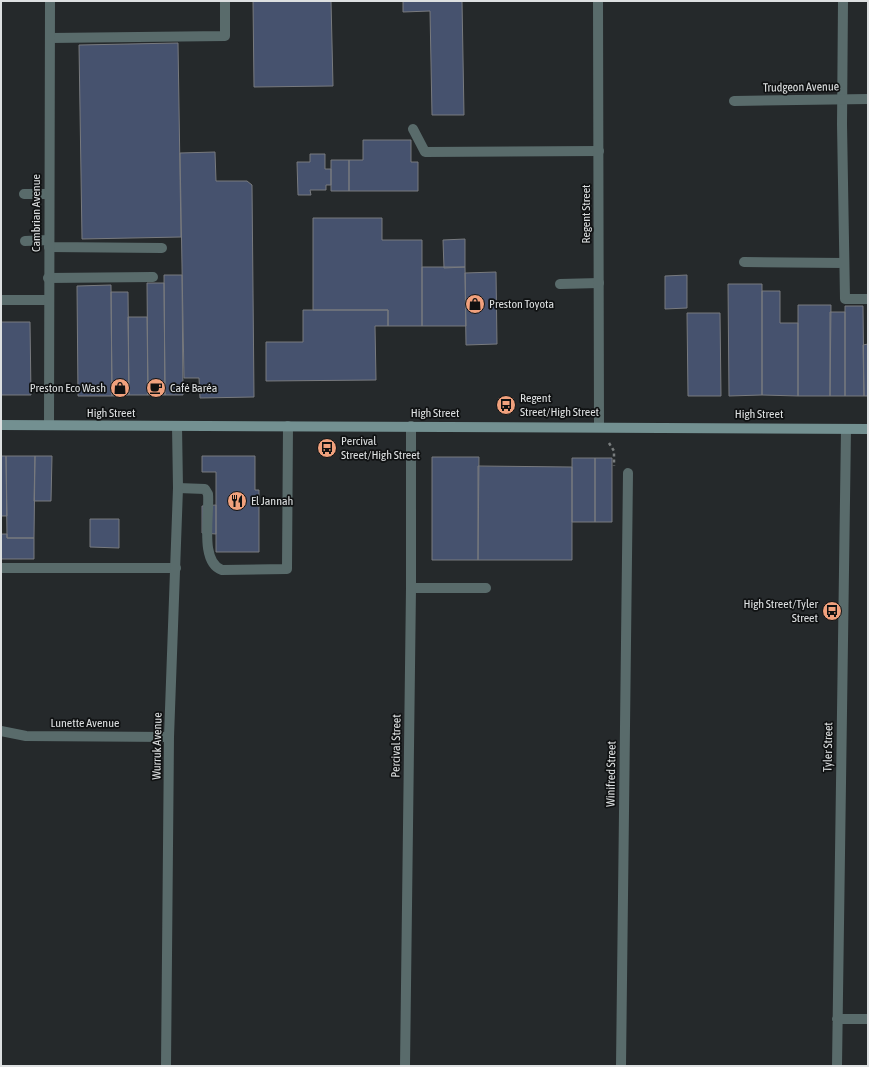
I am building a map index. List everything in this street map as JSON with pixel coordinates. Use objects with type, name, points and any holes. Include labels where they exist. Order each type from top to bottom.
[{"type":"main road","name":"High Street","points":[[1,425],[868,429]]},
{"type":"street","name":"Cambrian Avenue","points":[[49,426],[48,278],[50,1]]},
{"type":"street","points":[[50,38],[225,36],[225,1]]},
{"type":"street","name":"Regent Street","points":[[598,1],[599,427]]},
{"type":"street","points":[[842,1],[844,299],[868,299]]},
{"type":"street","name":"Trudgeon Avenue","points":[[734,100],[868,99]]},
{"type":"street","points":[[413,129],[425,152],[599,151]]},
{"type":"street","points":[[24,194],[49,194]]},
{"type":"street","points":[[25,241],[49,244],[162,248]]},
{"type":"street","points":[[744,262],[844,263]]},
{"type":"street","points":[[48,278],[153,277]]},
{"type":"street","points":[[560,284],[599,283]]},
{"type":"street","points":[[1,300],[48,300]]},
{"type":"street","name":"Wurruk Avenue","points":[[166,1066],[170,737],[178,488],[177,426]]},
{"type":"street","points":[[178,488],[205,490],[208,494],[208,554],[214,566],[222,570],[286,569],[288,426]]},
{"type":"street","name":"Percival Street","points":[[405,1066],[411,588],[411,426]]},
{"type":"street","name":"Tyler Street","points":[[837,1066],[846,428]]},
{"type":"street","name":"Winifred Street","points":[[621,1066],[628,478]]},
{"type":"street","points":[[1,568],[176,568]]},
{"type":"street","points":[[411,588],[486,588]]},
{"type":"street","name":"Lunette Avenue","points":[[1,731],[26,736],[170,737]]},
{"type":"street","points":[[837,1019],[868,1019]]},
{"type":"path","points":[[599,427],[614,451],[615,481],[628,478]]},
{"type":"building","points":[[253,1],[331,1],[333,86],[254,87]]},
{"type":"building","points":[[403,1],[462,1],[464,115],[432,115],[430,11],[403,12]]},
{"type":"building","points":[[178,43],[181,237],[82,239],[79,45]]},
{"type":"building","points":[[363,140],[411,140],[411,162],[418,162],[418,191],[349,191],[349,160],[363,160]]},
{"type":"building","points":[[215,152],[216,181],[247,181],[252,185],[254,397],[200,398],[199,378],[184,378],[180,153]]},
{"type":"building","points":[[310,154],[325,154],[325,169],[331,169],[331,185],[326,185],[326,190],[310,190],[311,195],[298,195],[297,162],[310,162]]},
{"type":"building","points":[[331,160],[349,160],[349,191],[331,191]]},
{"type":"building","points":[[313,218],[382,218],[382,240],[422,240],[422,326],[388,326],[388,310],[313,310]]},
{"type":"building","points":[[465,239],[465,267],[444,268],[443,240]]},
{"type":"building","points":[[422,267],[465,267],[466,326],[422,326]]},
{"type":"building","points":[[496,272],[497,344],[466,345],[465,273]]},
{"type":"building","points":[[164,275],[182,275],[183,395],[165,395]]},
{"type":"building","points":[[687,275],[687,308],[665,309],[665,276]]},
{"type":"building","points":[[147,283],[164,283],[165,395],[148,395]]},
{"type":"building","points":[[728,284],[762,284],[762,395],[729,396]]},
{"type":"building","points":[[111,285],[112,396],[78,396],[77,286]]},
{"type":"building","points":[[762,291],[780,291],[780,323],[798,323],[798,396],[762,395]]},
{"type":"building","points":[[111,292],[128,292],[129,395],[112,396]]},
{"type":"building","points":[[798,305],[831,305],[830,396],[798,396]]},
{"type":"building","points":[[845,306],[863,306],[864,396],[845,396]]},
{"type":"building","points":[[303,310],[388,310],[388,326],[375,326],[376,380],[266,381],[266,342],[303,342]]},
{"type":"building","points":[[830,312],[845,312],[845,396],[830,396]]},
{"type":"building","points":[[687,313],[720,313],[721,396],[688,396]]},
{"type":"building","points":[[128,317],[147,317],[148,395],[129,395]]},
{"type":"building","points":[[1,322],[30,322],[31,395],[1,395]]},
{"type":"building","points":[[868,344],[868,396],[864,396],[863,345]]},
{"type":"building","points":[[1,456],[6,456],[7,516],[1,516]]},
{"type":"building","points":[[6,456],[35,456],[34,538],[7,538]]},
{"type":"building","points":[[35,456],[52,456],[51,501],[34,501]]},
{"type":"building","points":[[202,456],[255,456],[255,490],[259,490],[259,552],[216,552],[216,472],[202,472]]},
{"type":"building","points":[[432,457],[479,457],[478,560],[432,560]]},
{"type":"building","points":[[572,458],[595,458],[595,522],[572,522]]},
{"type":"building","points":[[595,458],[612,458],[612,522],[595,522]]},
{"type":"building","points":[[478,466],[572,467],[572,560],[478,560]]},
{"type":"building","points":[[216,505],[216,534],[202,533],[202,506]]},
{"type":"building","points":[[90,519],[119,519],[119,548],[90,547]]},
{"type":"building","points":[[1,534],[7,534],[7,538],[34,538],[34,559],[1,559]]},
{"type":"place","name":"Preston Toyota","points":[[475,304]]},
{"type":"place","name":"Preston Eco Wash","points":[[120,388]]},
{"type":"place","name":"Café Baréa","points":[[156,388]]},
{"type":"place","name":"Regent Street/High Street","points":[[506,405]]},
{"type":"place","name":"Percival Street/High Street","points":[[327,448]]},
{"type":"place","name":"El Jannah","points":[[237,501]]},
{"type":"place","name":"High Street/Tyler Street","points":[[832,611]]}]
